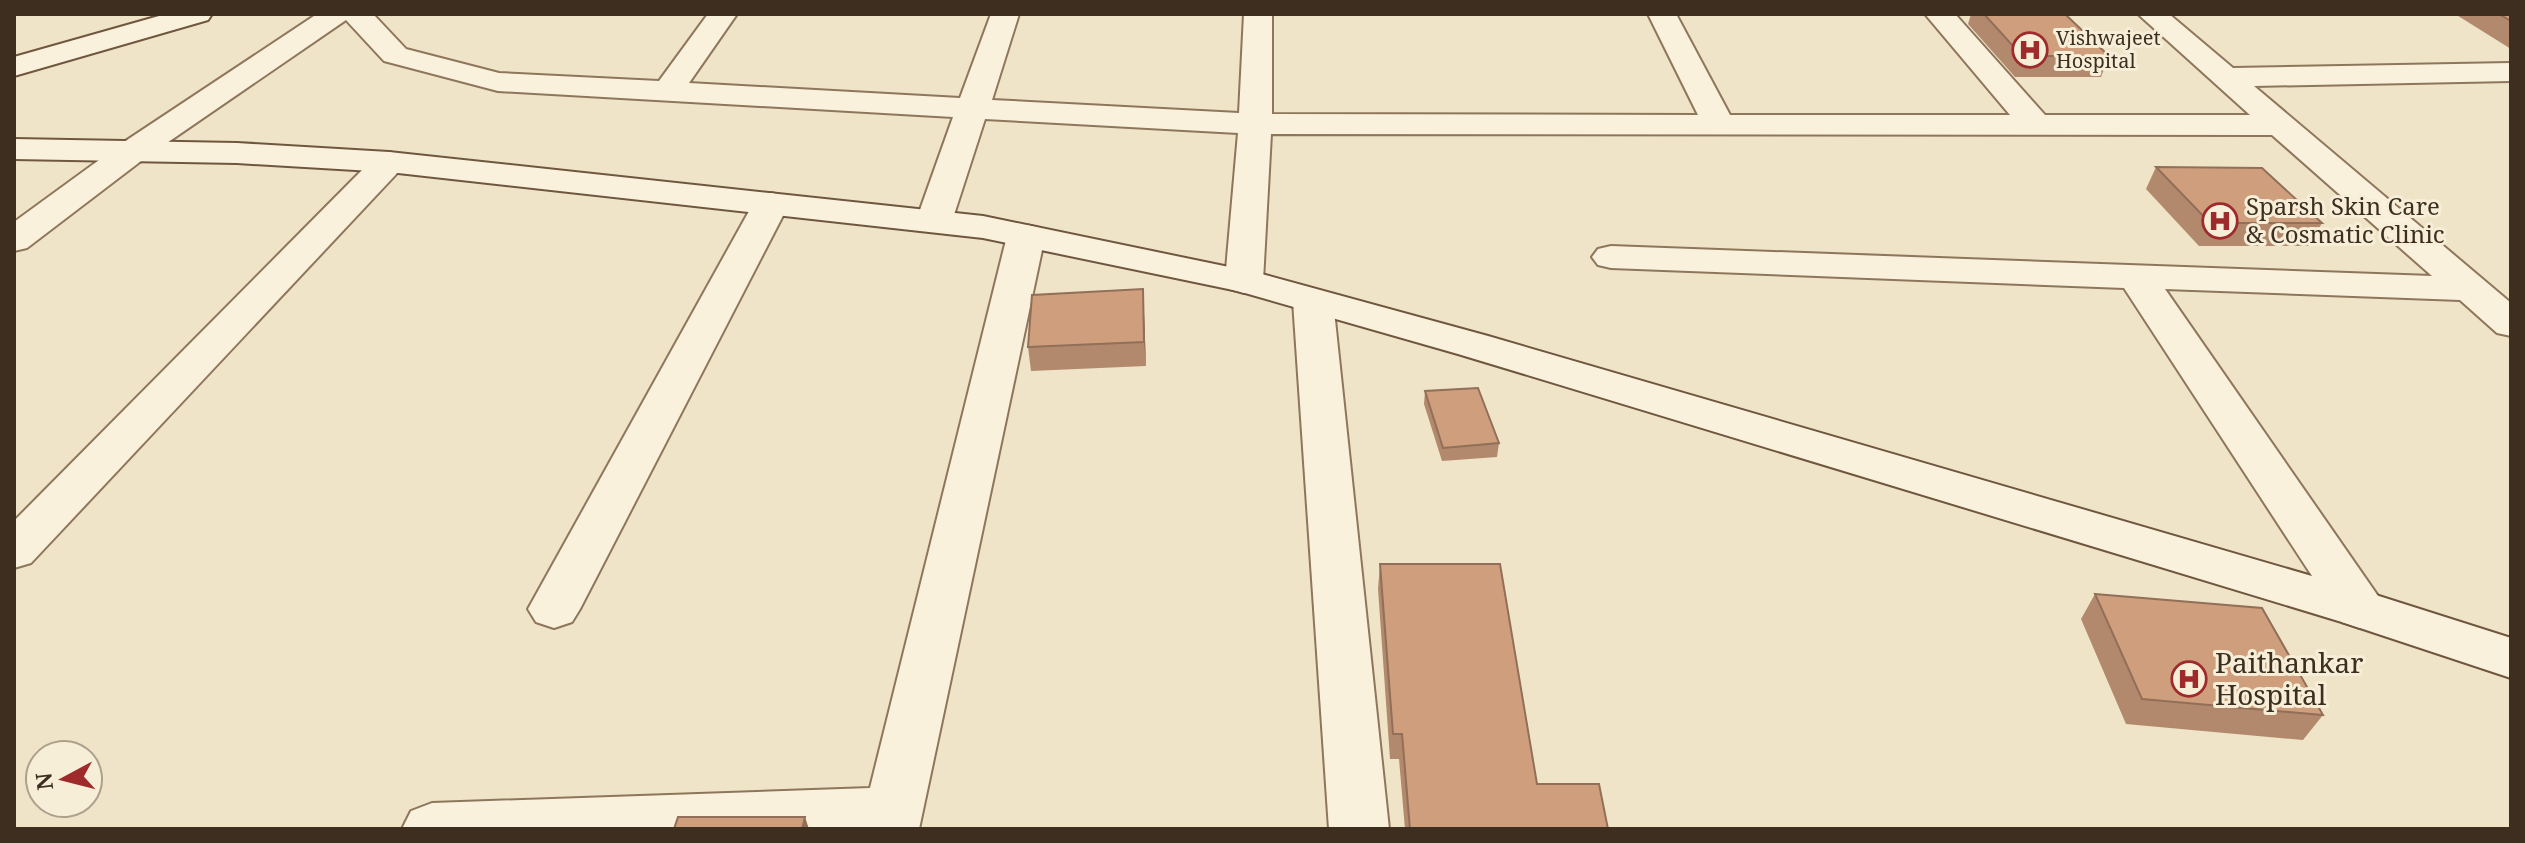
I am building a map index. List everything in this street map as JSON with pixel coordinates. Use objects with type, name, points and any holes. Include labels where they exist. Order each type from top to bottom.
[{"type":"street","points":[[14,67],[198,14]]},
{"type":"street","points":[[14,240],[133,151],[336,14]]},
{"type":"street","points":[[357,14],[395,55],[498,82],[1255,124],[2281,125]]},
{"type":"street","points":[[668,91],[723,14]]},
{"type":"street","points":[[934,221],[1005,14]]},
{"type":"street","points":[[1244,281],[1255,124],[1258,14]]},
{"type":"street","points":[[1662,14],[1719,124]]},
{"type":"street","points":[[1939,14],[2036,125]]},
{"type":"street","points":[[2152,14],[2511,324]]},
{"type":"street","points":[[2225,77],[2511,72]]},
{"type":"street","points":[[14,149],[237,153],[389,162],[934,221],[1026,236],[1244,281],[1473,345],[2360,609],[2511,658]]},
{"type":"street","points":[[14,551],[389,162]]},
{"type":"street","points":[[554,609],[771,204]]},
{"type":"street","points":[[432,829],[891,820],[1026,236]]},
{"type":"street","points":[[1611,257],[2470,289]]},
{"type":"street","points":[[2136,276],[2360,609]]},
{"type":"street","points":[[1313,301],[1359,829]]},
{"type":"building","points":[[1984,14],[2065,14],[2109,56],[2022,56]]},
{"type":"building","points":[[2499,14],[2511,14],[2511,21]]},
{"type":"building","points":[[2156,167],[2262,168],[2322,223],[2210,223]]},
{"type":"building","points":[[1143,289],[1144,342],[1028,347],[1032,295]]},
{"type":"building","points":[[1478,388],[1499,443],[1443,448],[1425,391]]},
{"type":"building","points":[[1380,564],[1500,564],[1537,784],[1599,784],[1608,829],[1410,829],[1402,734],[1393,734]]},
{"type":"building","points":[[2095,594],[2262,608],[2323,715],[2142,699]]},
{"type":"building","points":[[678,817],[805,817],[802,829],[674,829]]},
{"type":"place","name":"Vishwajeet Hospital","points":[[2030,50]]},
{"type":"place","name":"Sparsh Skin Care & Cosmatic Clinic","points":[[2220,221]]},
{"type":"place","name":"Paithankar Hospital","points":[[2189,679]]}]
